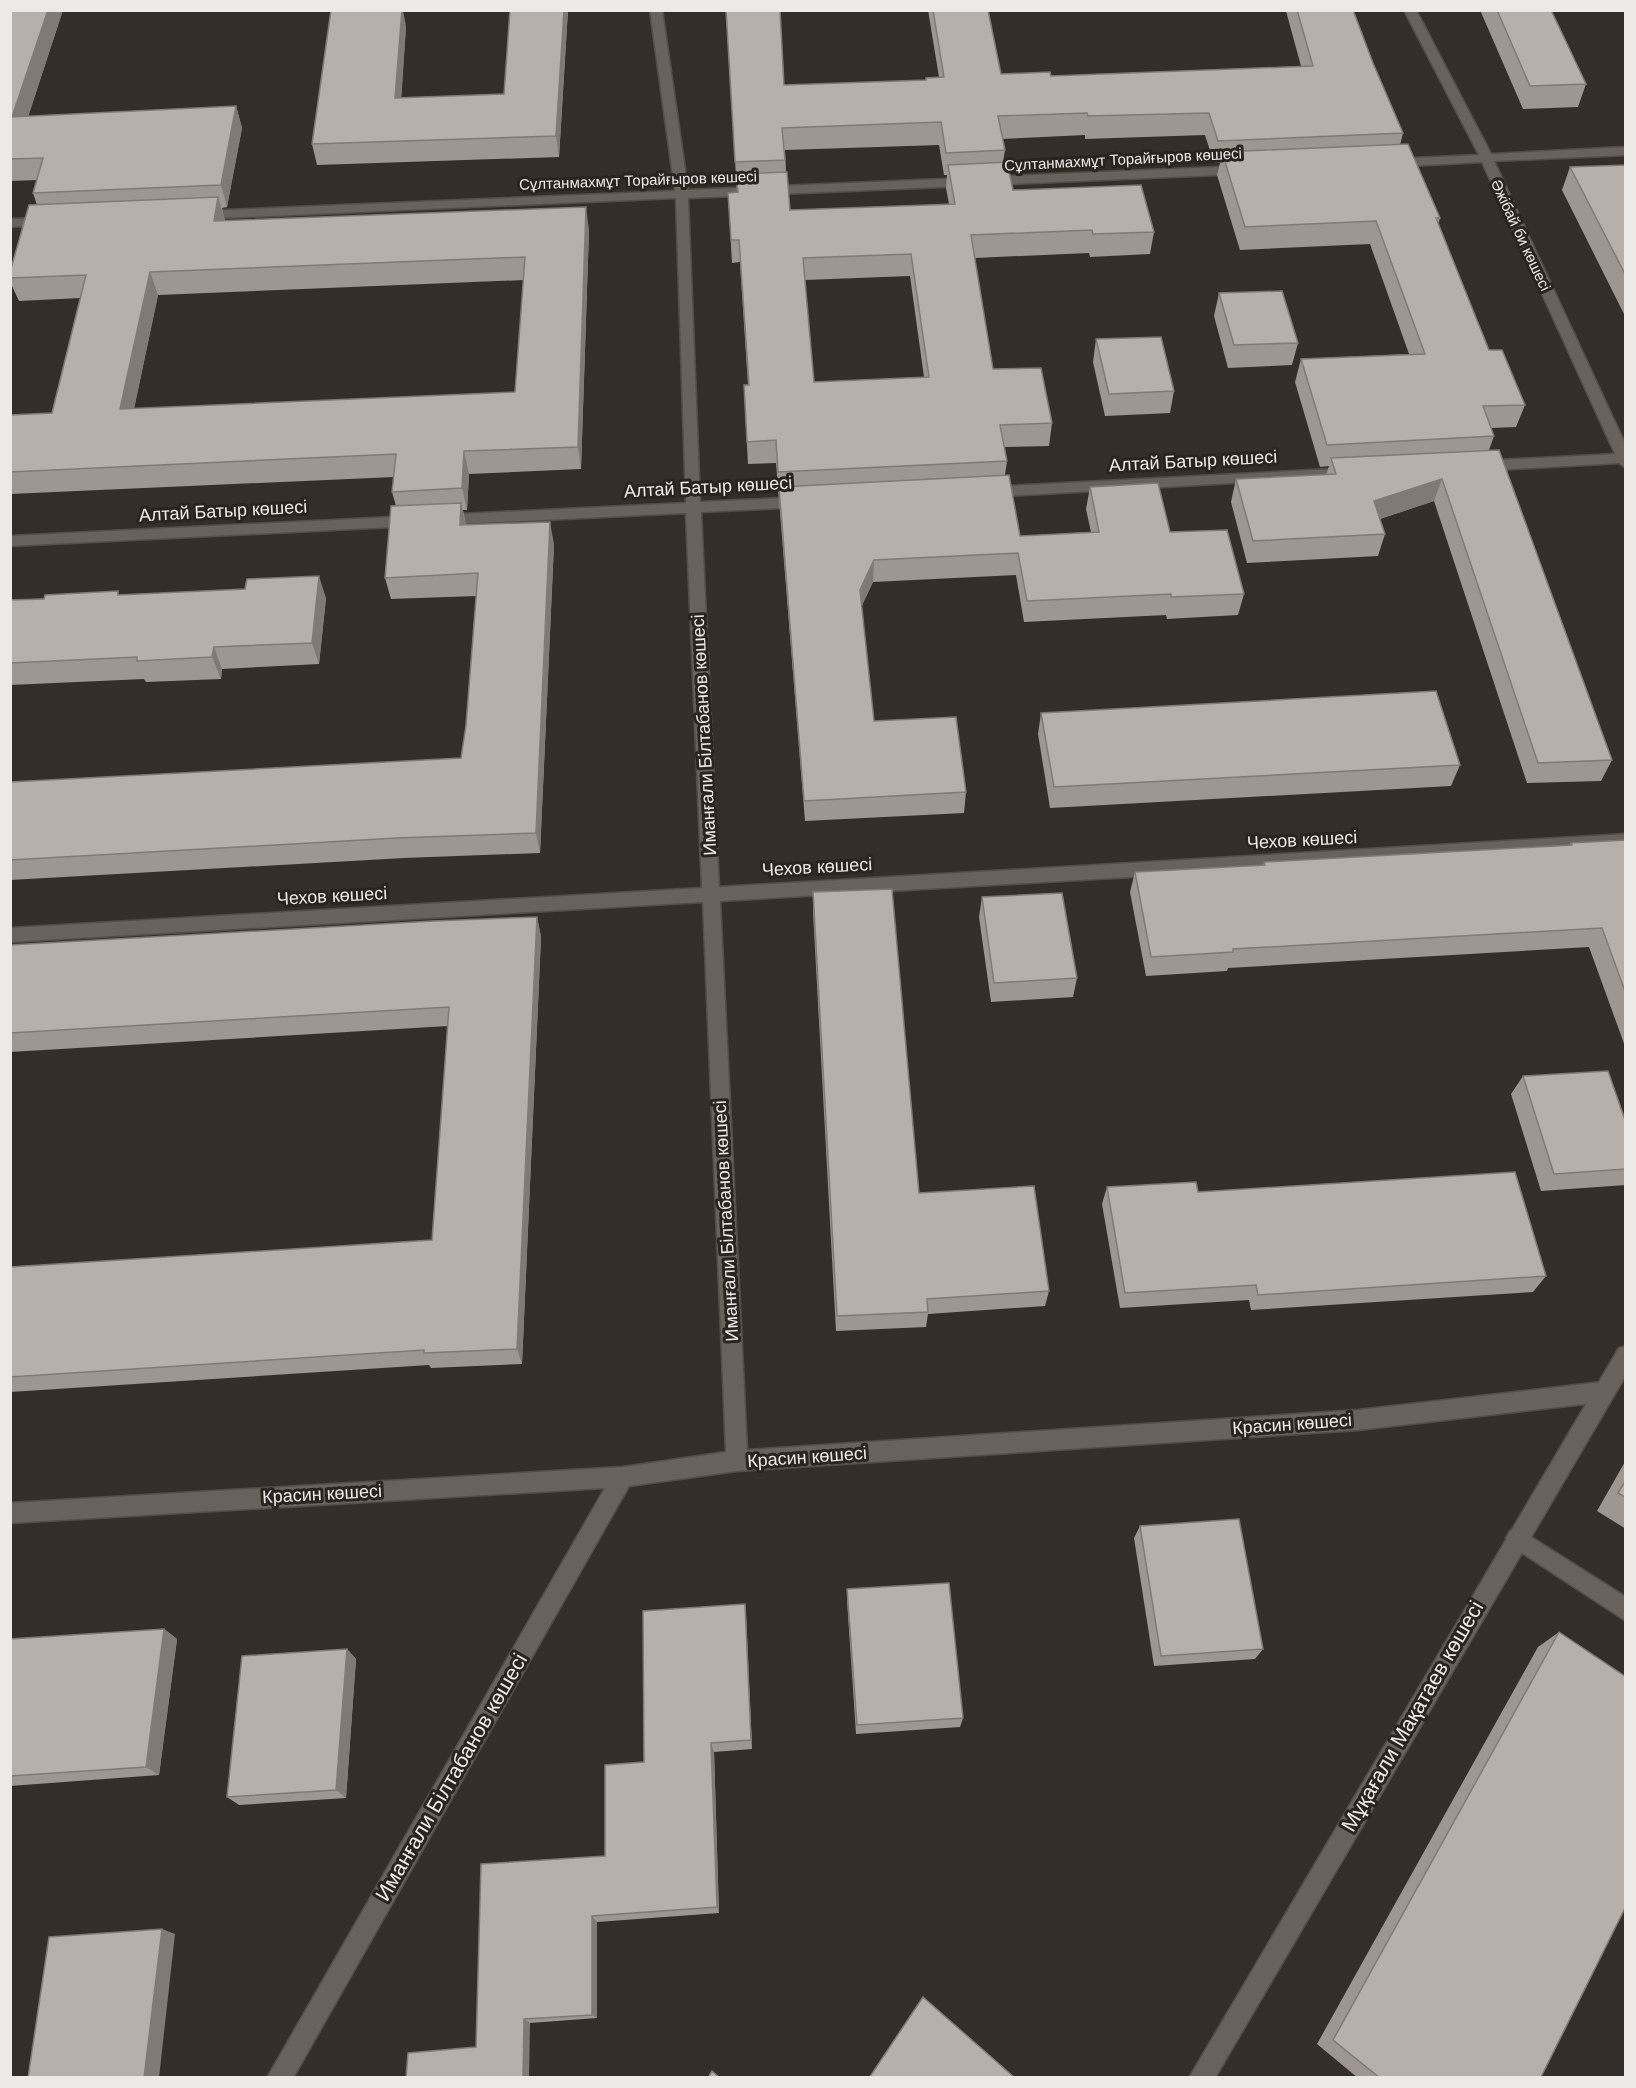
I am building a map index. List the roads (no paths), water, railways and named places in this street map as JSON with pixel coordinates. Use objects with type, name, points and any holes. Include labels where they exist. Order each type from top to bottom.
[{"type":"street","name":"Иманғали Білтабанов көшесі","points":[[656,10],[682,195],[693,508],[737,1461]]},
{"type":"street","name":"Әжібай би көшесі","points":[[1410,10],[1487,159],[1625,460]]},
{"type":"street","points":[[1380,164],[1626,151]]},
{"type":"street","name":"Сұлтанмахмұт Торайғыров көшесі","points":[[187,216],[1250,170]]},
{"type":"street","points":[[10,223],[58,221]]},
{"type":"street","points":[[1468,466],[1625,460]]},
{"type":"street","name":"Алтай Батыр көшесі","points":[[979,492],[1361,472]]},
{"type":"street","name":"Алтай Батыр көшесі","points":[[10,541],[812,501]]},
{"type":"street","name":"Чехов көшесі","points":[[10,935],[1626,841]]},
{"type":"street","name":"Мұқағали Мақатаев көшесі","points":[[1201,2078],[1602,1392],[1626,1355]]},
{"type":"street","name":"Красин көшесі","points":[[10,1513],[623,1477],[737,1461],[1358,1420],[1602,1392]]},
{"type":"street","name":"Иманғали Білтабанов көшесі","points":[[279,2078],[623,1477]]},
{"type":"street","points":[[1517,1538],[1626,1610]]}]
